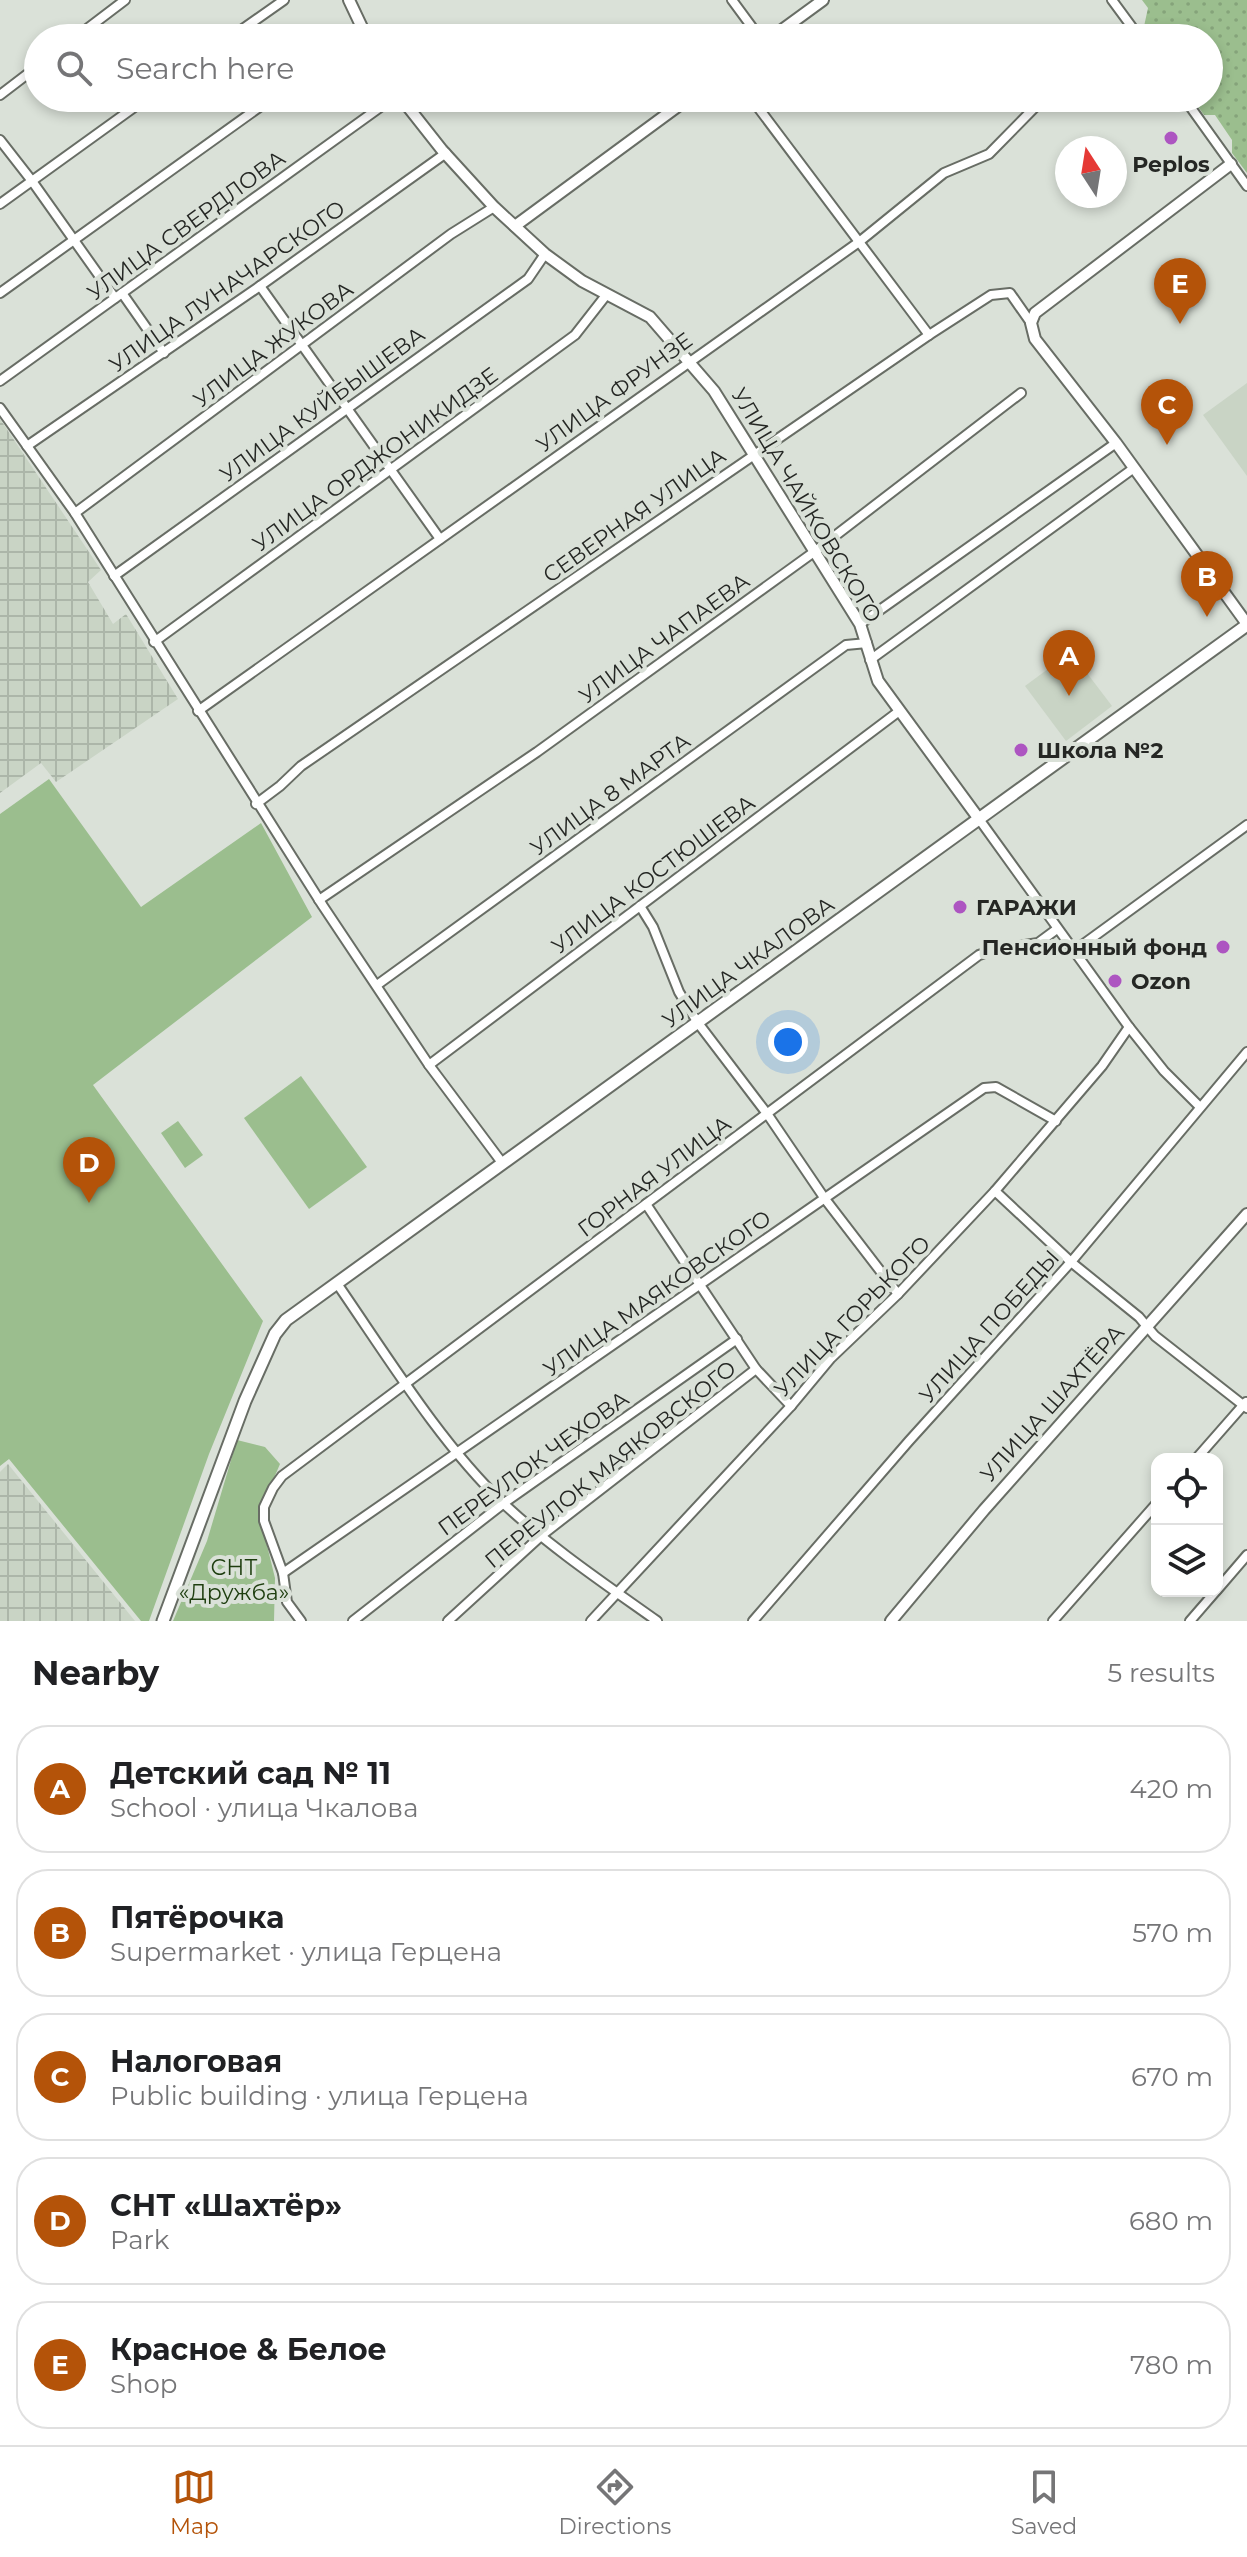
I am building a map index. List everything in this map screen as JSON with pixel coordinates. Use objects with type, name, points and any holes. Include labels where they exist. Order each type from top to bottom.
[{"type":"main road","name":"УЛИЦА ЧКАЛОВА","points":[[163,1621],[245,1401],[275,1334],[286,1320],[1247,624]]},
{"type":"street","points":[[93,24],[125,0]]},
{"type":"street","points":[[250,24],[284,0]]},
{"type":"street","points":[[349,0],[358,24]]},
{"type":"street","points":[[732,0],[750,24]]},
{"type":"street","points":[[790,24],[823,0]]},
{"type":"street","points":[[1112,0],[1130,24]]},
{"type":"street","points":[[0,95],[24,77]]},
{"type":"street","points":[[0,204],[128,112]]},
{"type":"street","points":[[0,293],[252,112]]},
{"type":"street","name":"УЛИЦА СВЕРДЛОВА","points":[[0,381],[374,112]]},
{"type":"street","name":"УЛИЦА ЧАЙКОВСКОГО","points":[[412,112],[494,207],[545,254],[582,281],[650,317],[714,391],[860,624],[878,681],[898,712],[1129,1027],[1164,1071],[1199,1106]]},
{"type":"street","points":[[515,226],[670,112]]},
{"type":"street","points":[[762,112],[929,335]]},
{"type":"street","name":"УЛИЦА ФРУНЗЕ","points":[[198,711],[859,242],[944,173],[989,154],[1030,112]]},
{"type":"street","points":[[1194,112],[1247,186]]},
{"type":"street","points":[[0,140],[164,353]]},
{"type":"street","name":"УЛИЦА ЛУНАЧАРСКОГО","points":[[27,446],[260,286],[446,153]]},
{"type":"street","points":[[1231,164],[1035,313],[1031,323],[1035,339],[1116,443],[1247,624]]},
{"type":"street","name":"УЛИЦА ЖУКОВА","points":[[75,513],[451,234],[494,207]]},
{"type":"street","name":"УЛИЦА КУЙБЫШЕВА","points":[[114,576],[528,279],[545,254]]},
{"type":"street","points":[[260,286],[440,539]]},
{"type":"street","name":"СЕВЕРНАЯ УЛИЦА","points":[[256,804],[301,766],[991,295],[1010,293],[1031,323]]},
{"type":"street","name":"УЛИЦА ОРДЖОНИКИДЗЕ","points":[[154,642],[575,335],[607,294]]},
{"type":"street","name":"УЛИЦА ЧАПАЕВА","points":[[319,900],[537,752],[814,552],[1021,393]]},
{"type":"street","points":[[0,408],[75,513],[319,900],[429,1065],[503,1164]]},
{"type":"street","points":[[860,624],[1116,443]]},
{"type":"street","points":[[870,660],[1134,468]]},
{"type":"street","name":"УЛИЦА 8 МАРТА","points":[[377,985],[846,645],[867,643]]},
{"type":"street","name":"УЛИЦА КОСТЮШЕВА","points":[[429,1065],[898,712]]},
{"type":"street","points":[[1074,951],[1247,825]]},
{"type":"street","points":[[640,906],[653,927],[679,992],[698,1023],[898,1294]]},
{"type":"street","name":"ГОРНАЯ УЛИЦА","points":[[283,1573],[264,1521],[264,1507],[282,1476],[979,955],[1038,943],[1057,929]]},
{"type":"street","name":"УЛИЦА ГОРЬКОГО","points":[[591,1621],[791,1406],[831,1358],[898,1294],[995,1191],[1102,1066],[1129,1027]]},
{"type":"street","name":"УЛИЦА ПОБЕДЫ","points":[[753,1621],[909,1441],[1071,1262],[1247,1052]]},
{"type":"street","name":"УЛИЦА МАЯКОВСКОГО","points":[[283,1573],[984,1088],[996,1087],[1056,1121]]},
{"type":"street","points":[[995,1191],[1071,1262],[1139,1317],[1155,1336],[1246,1405],[1202,1453]]},
{"type":"street","points":[[646,1204],[756,1369]]},
{"type":"street","name":"УЛИЦА ШАХТЁРА","points":[[891,1621],[984,1510],[1247,1214]]},
{"type":"street","points":[[338,1285],[406,1384],[458,1452],[504,1503],[657,1621]]},
{"type":"street","name":"ПЕРЕУЛОК ЧЕХОВА","points":[[353,1621],[504,1503],[737,1339]]},
{"type":"street","name":"ПЕРЕУЛОК МАЯКОВСКОГО","points":[[448,1621],[542,1535],[756,1369],[791,1406]]},
{"type":"street","points":[[1053,1621],[1151,1510]]},
{"type":"street","points":[[1223,1582],[1247,1555]]},
{"type":"street","points":[[283,1573],[287,1602],[301,1621]]},
{"type":"street","points":[[1190,1621],[1210,1597]]},
{"type":"shaded area","points":[[1247,383],[1247,476],[1203,415]]},
{"type":"shaded area","points":[[0,419],[101,570],[88,582],[113,624],[126,614],[178,699],[56,782],[41,763],[0,793]]},
{"type":"shaded area","points":[[1071,652],[1112,706],[1066,741],[1025,686]]},
{"type":"shaded area","points":[[8,1464],[135,1621],[0,1621],[0,1472]]},
{"type":"green space","points":[[1142,0],[1247,0],[1247,173],[1232,153],[1232,140],[1215,115],[1204,115],[1202,112],[1223,112],[1223,24],[1145,24],[1148,8]]},
{"type":"green space","points":[[49,779],[141,907],[261,823],[312,917],[93,1085],[263,1321],[209,1454],[149,1621],[141,1621],[9,1459],[0,1466],[0,814]]},
{"type":"green space","points":[[301,1076],[367,1167],[309,1209],[244,1118]]},
{"type":"green space","points":[[178,1121],[203,1155],[185,1168],[161,1133]]},
{"type":"green space","name":"СНТ «Дружба»","points":[[237,1440],[265,1447],[280,1464],[259,1513],[275,1578],[274,1621],[173,1621],[207,1541]]},
{"type":"place","name":"Peplos","points":[[1171,138]]},
{"type":"place","name":"Красное & Белое","points":[[1180,324]]},
{"type":"place","name":"Налоговая","points":[[1167,445]]},
{"type":"place","name":"Пятёрочка","points":[[1207,617]]},
{"type":"place","name":"Детский сад № 11","points":[[1069,696]]},
{"type":"place","name":"Школа №2","points":[[1021,750]]},
{"type":"place","name":"ГАРАЖИ","points":[[960,907]]},
{"type":"place","name":"Пенсионный фонд","points":[[1223,947]]},
{"type":"place","name":"Ozon","points":[[1115,981]]},
{"type":"place","name":"СНТ «Шахтёр»","points":[[89,1203]]}]
